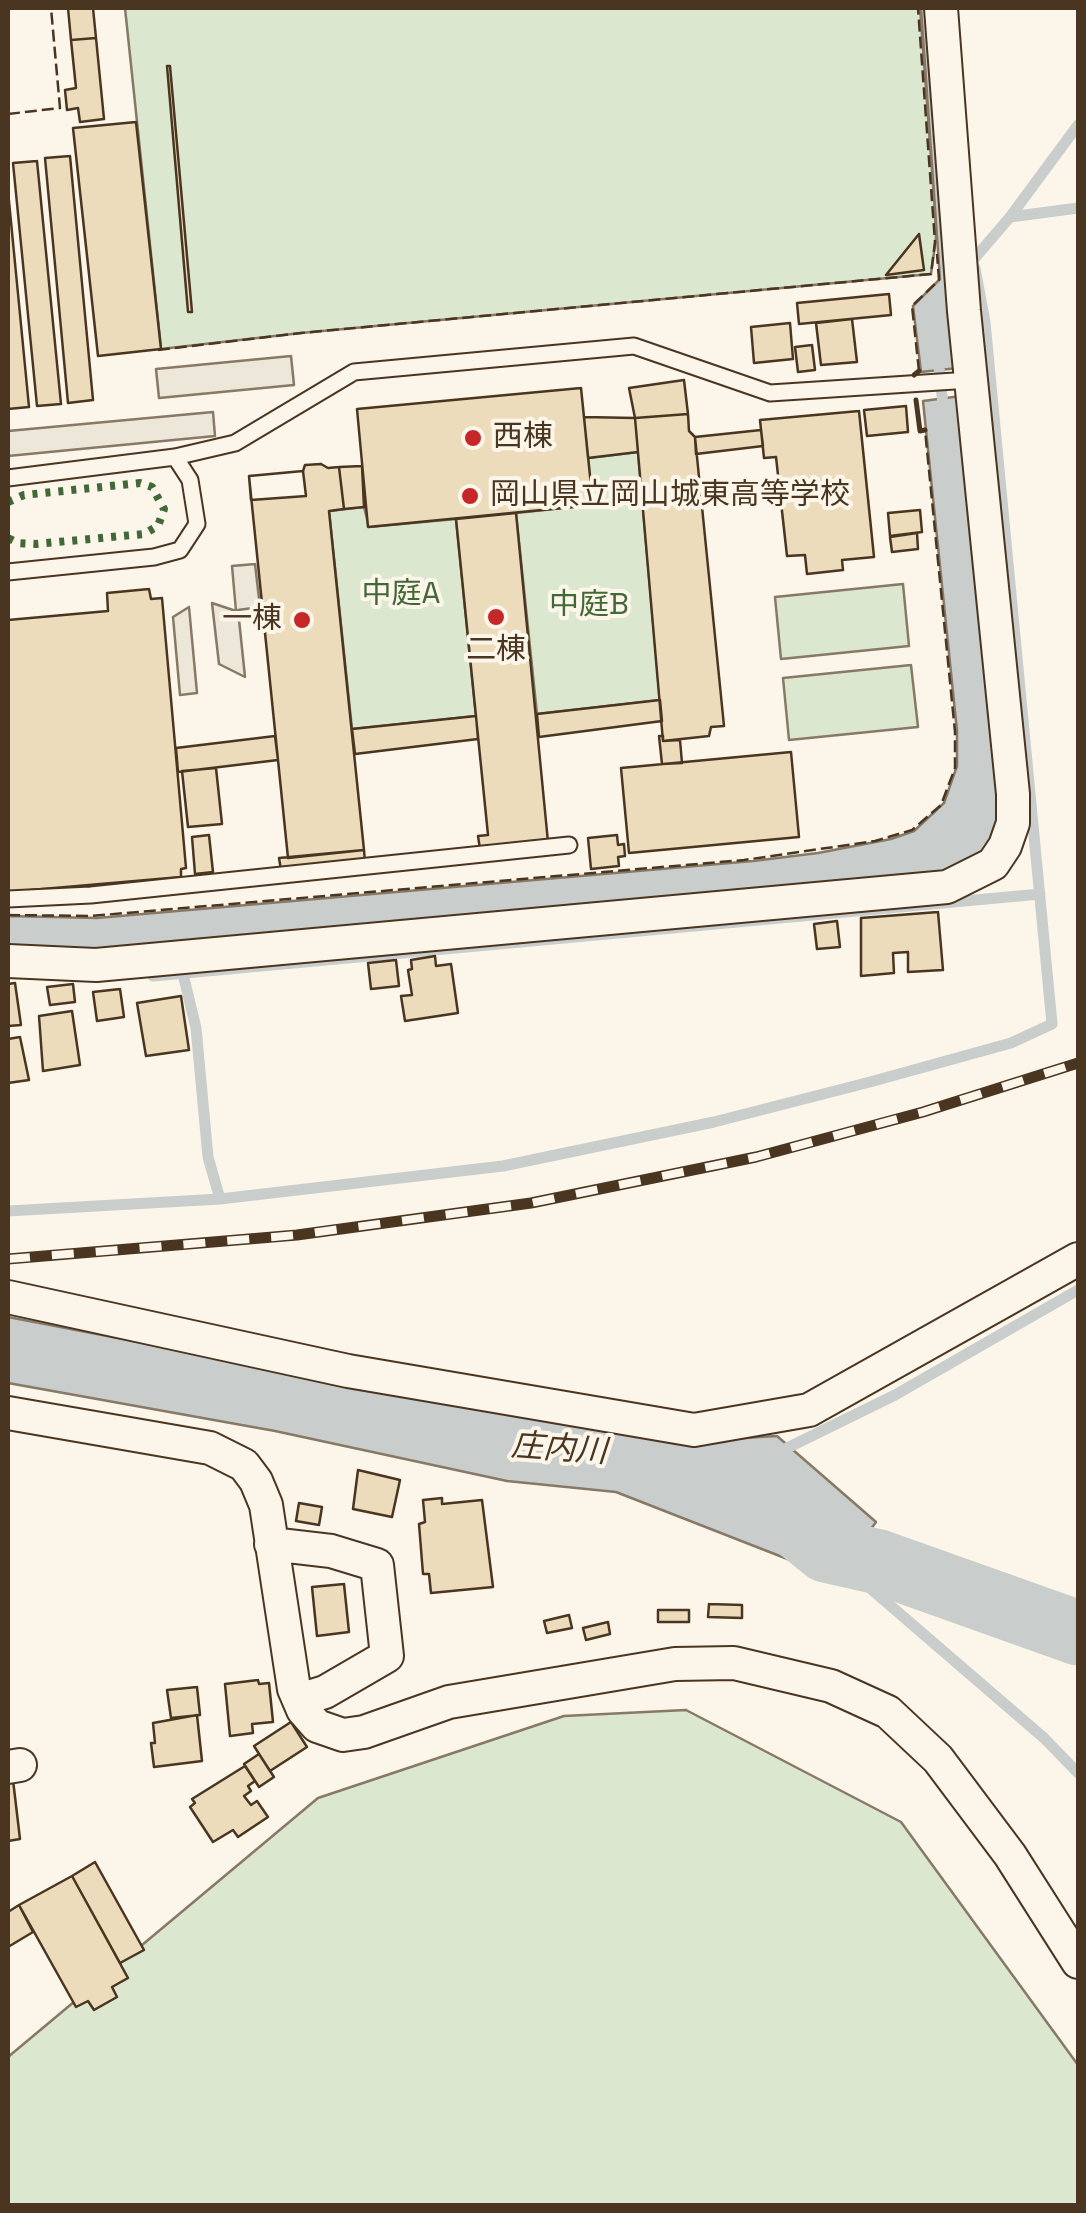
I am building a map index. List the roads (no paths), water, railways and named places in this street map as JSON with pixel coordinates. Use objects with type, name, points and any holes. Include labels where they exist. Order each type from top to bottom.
[{"type":"street","points":[[8,961],[96,965],[946,887],[994,864],[1005,846],[1012,822],[1012,794],[964,381],[964,310],[941,8]]},
{"type":"street","points":[[8,1296],[348,1371],[694,1430],[809,1410],[1078,1259]]},
{"type":"street","points":[[8,1413],[210,1448],[244,1465],[266,1505],[294,1689],[316,1726],[343,1736],[450,1702],[675,1664],[734,1663],[830,1686],[888,1712],[938,1759],[1010,1855],[1078,1962]]},
{"type":"street","points":[[272,1544],[331,1551],[377,1565],[387,1656],[325,1692],[299,1700]]},
{"type":"lane","points":[[8,478],[175,457],[235,444],[354,372],[634,346],[770,392],[964,381]]},
{"type":"lane","points":[[8,572],[154,557],[180,550],[198,524],[190,480],[175,457]]},
{"type":"lane","points":[[8,899],[110,893],[569,845]]},
{"type":"water","points":[[921,8],[931,8],[958,368],[921,372],[913,306],[940,279]]},
{"type":"water","points":[[961,396],[1003,818],[982,857],[946,871],[105,949],[8,948],[8,916],[97,918],[753,861],[818,853],[914,831],[944,803],[957,766],[957,731],[923,401]]},
{"type":"water","points":[[8,1317],[447,1401],[695,1441],[777,1436],[876,1522],[836,1578],[616,1492],[507,1481],[275,1431],[8,1383]]},
{"type":"waterway","points":[[968,266],[1078,125]]},
{"type":"waterway","points":[[1010,217],[1078,208]]},
{"type":"waterway","points":[[8,1211],[220,1199],[503,1166],[714,1122],[870,1082],[1011,1043],[1052,1024],[985,322],[975,268]]},
{"type":"waterway","points":[[938,358],[944,414]]},
{"type":"waterway","points":[[153,976],[1040,894]]},
{"type":"waterway","points":[[183,974],[196,1028],[208,1157],[220,1199]]},
{"type":"waterway","points":[[779,1452],[895,1395],[1078,1290]]},
{"type":"waterway","name":"庄内川","points":[[779,1512],[826,1550],[879,1562],[1078,1633]]},
{"type":"waterway","points":[[834,1557],[1044,1738],[1078,1773]]},
{"type":"railway","points":[[8,1259],[297,1235],[531,1203],[756,1157],[923,1112],[1078,1063]]},
{"type":"place","name":"西棟","points":[[473,438]]},
{"type":"place","name":"岡山県立岡山城東高等学校","points":[[470,496]]},
{"type":"place","name":"二棟","points":[[496,617]]},
{"type":"place","name":"一棟","points":[[302,620]]},
{"type":"park label","name":"中庭A","points":[[401,595]]},
{"type":"park label","name":"中庭B","points":[[589,606]]}]
